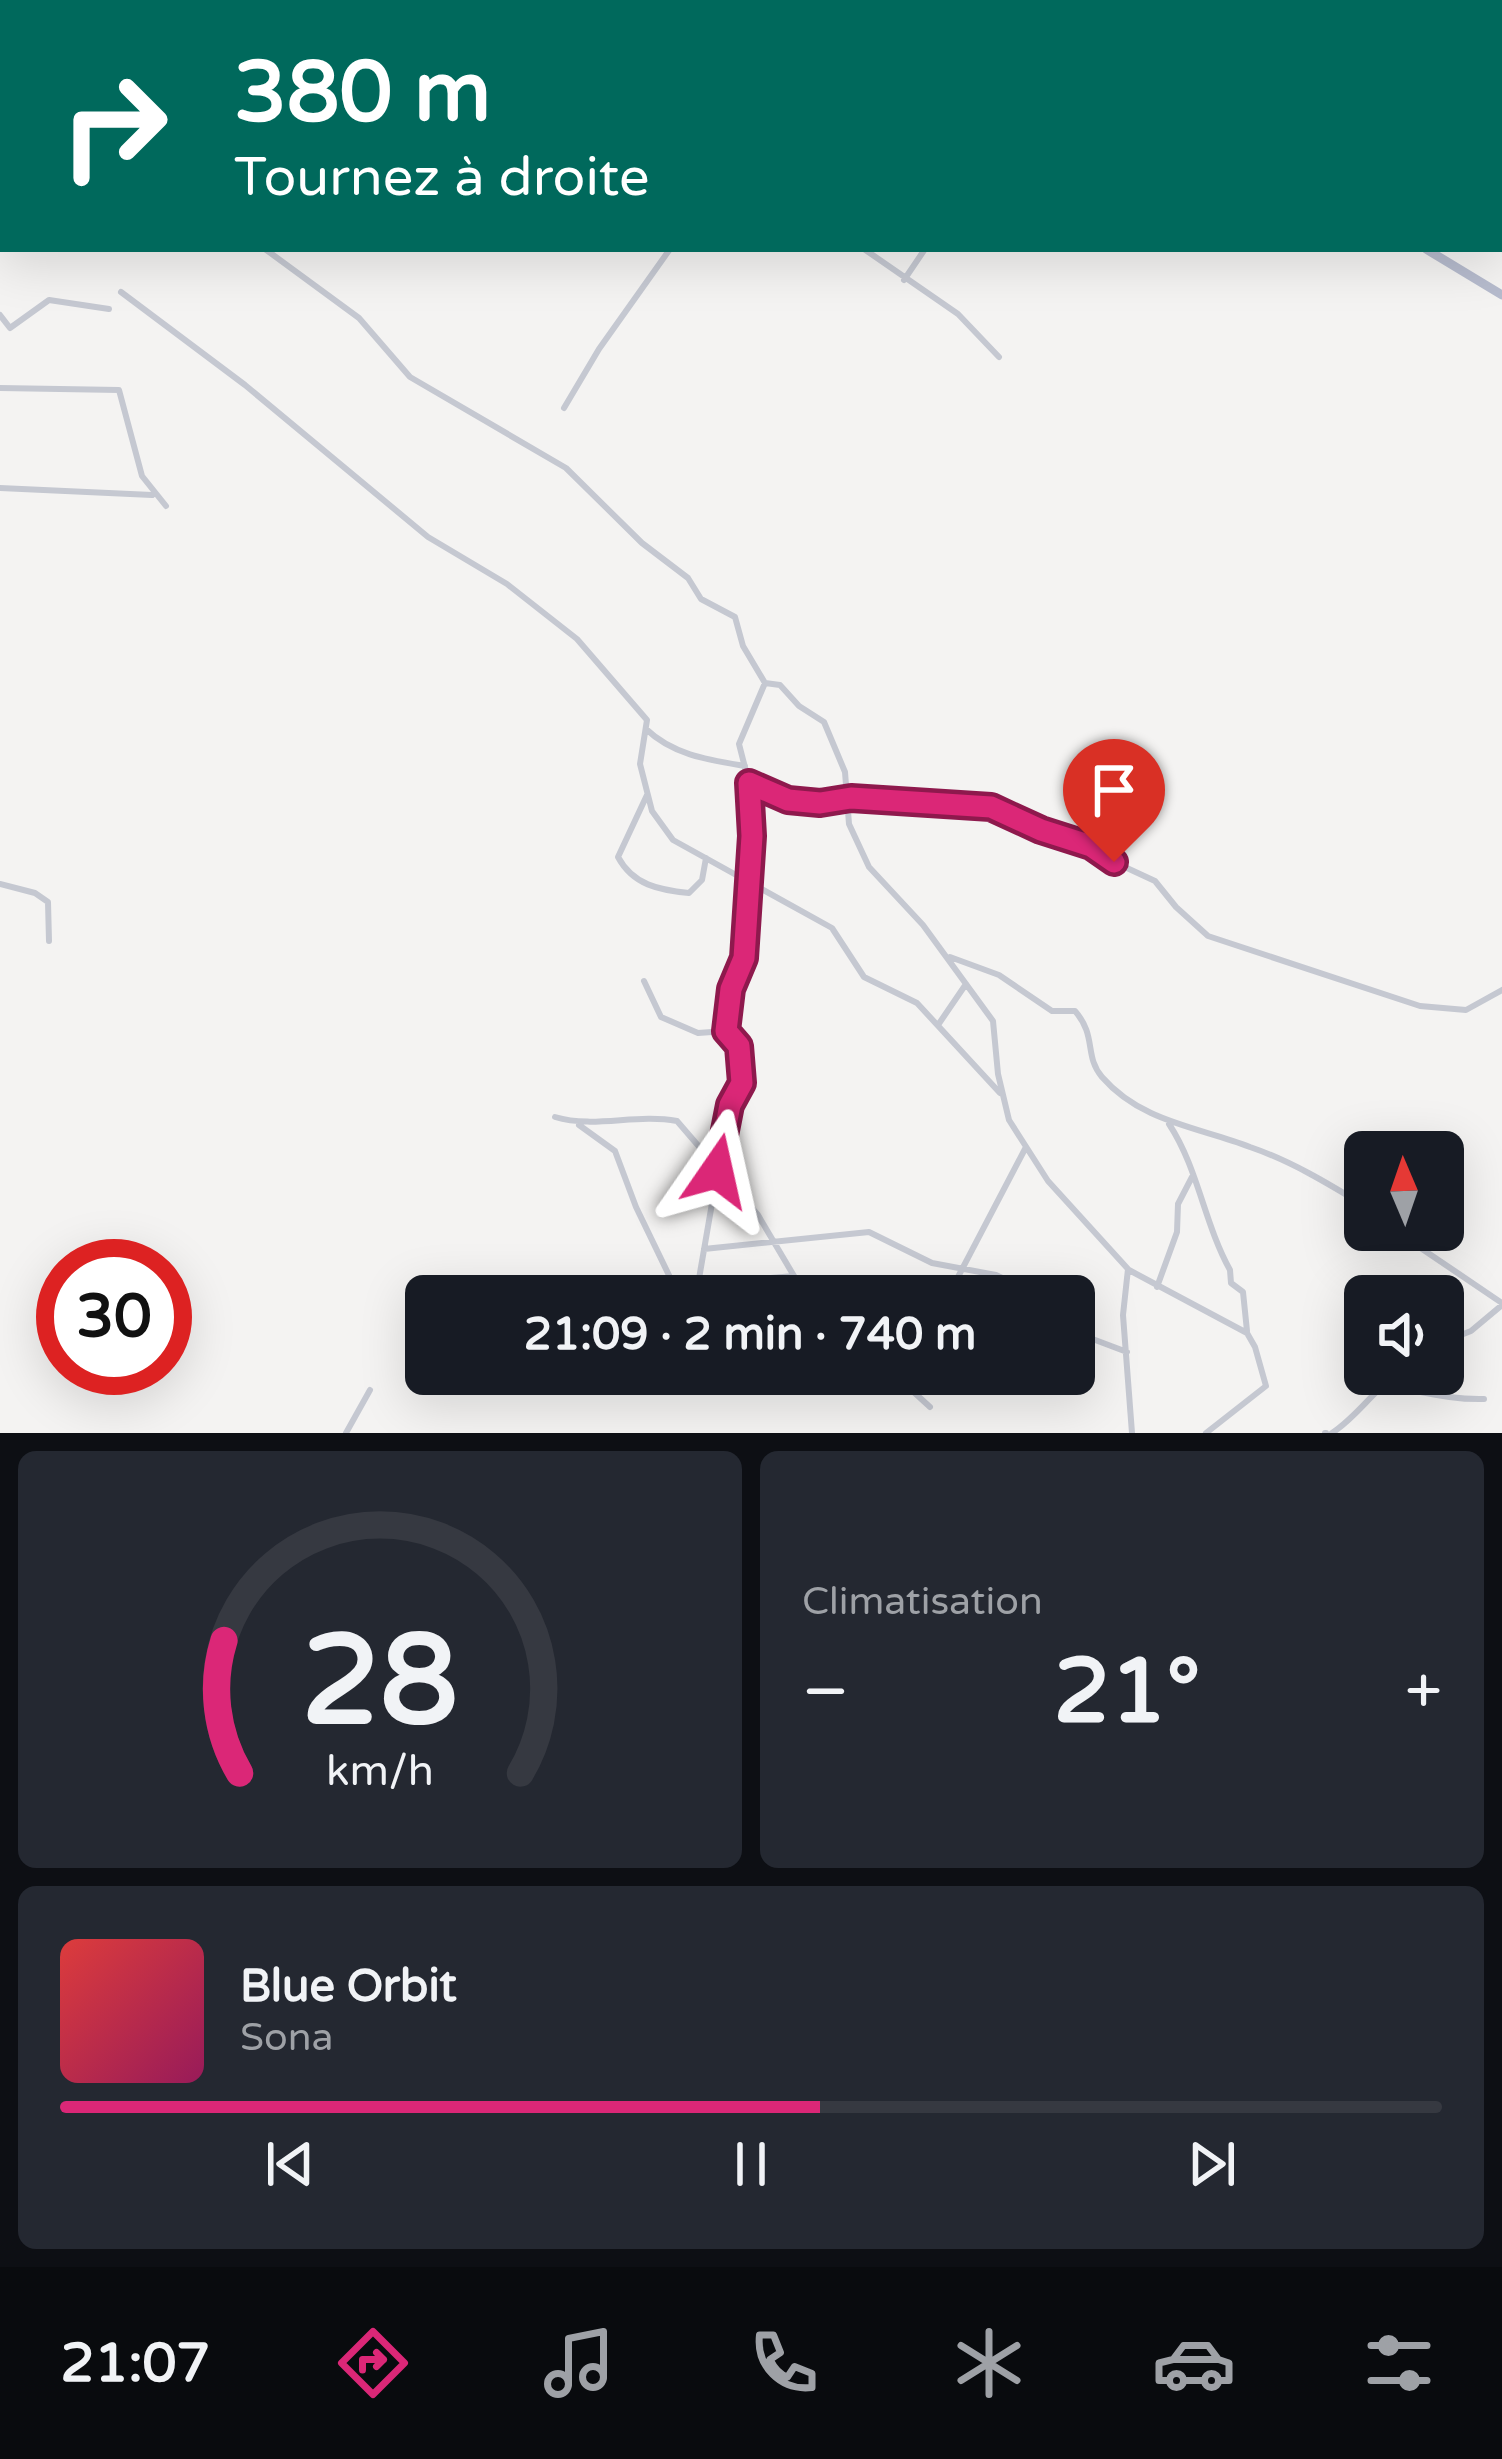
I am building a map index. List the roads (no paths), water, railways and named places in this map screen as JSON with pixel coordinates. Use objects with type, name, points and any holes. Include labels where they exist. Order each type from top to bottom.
[{"type":"main road","points":[[1431,252],[1502,295]]},
{"type":"street","points":[[269,252],[359,318],[410,377],[566,468],[642,543],[688,578],[700,599],[735,616],[743,646],[765,683]]},
{"type":"street","points":[[564,408],[668,252]]},
{"type":"street","points":[[868,252],[958,314],[999,357]]},
{"type":"street","points":[[904,280],[923,252]]},
{"type":"street","points":[[121,292],[244,385],[428,537],[507,584],[578,639],[646,720],[640,764],[652,811],[673,840],[832,928],[864,977],[917,1003],[1003,1095]]},
{"type":"street","points":[[0,315],[10,328],[49,300],[109,309]]},
{"type":"street","points":[[0,388],[118,390],[142,476],[166,506]]},
{"type":"street","points":[[0,488],[156,496]]},
{"type":"street","points":[[700,1275],[730,1105],[742,1083],[739,1046],[726,1031],[731,989],[744,958],[752,836],[749,783],[740,744],[765,683]]},
{"type":"street","points":[[765,683],[780,685],[799,706],[824,722],[845,772],[849,824],[869,867],[968,982],[992,1021],[1009,1120],[1048,1181],[1128,1269],[1247,1333]]},
{"type":"street","points":[[646,729],[660,742],[696,757],[745,766]]},
{"type":"street","points":[[749,783],[788,800],[820,803],[845,798],[991,807],[1091,846],[1155,881],[1208,936],[1420,1006],[1466,1010],[1502,990]]},
{"type":"street","points":[[648,792],[618,857],[625,869],[654,890],[689,893],[701,880],[706,858]]},
{"type":"street","points":[[0,884],[35,893],[48,902],[50,941]]},
{"type":"street","points":[[947,956],[999,975],[1052,1011],[1075,1011],[1090,1028],[1092,1058],[1102,1076],[1151,1116],[1269,1154],[1344,1195]]},
{"type":"street","points":[[644,981],[661,1017],[698,1034],[726,1031]]},
{"type":"street","points":[[938,1025],[968,982]]},
{"type":"street","points":[[555,1118],[576,1123],[677,1121],[758,1215],[793,1275]]},
{"type":"street","points":[[1167,1121],[1187,1152],[1231,1283],[1243,1292],[1247,1333],[1266,1387],[1207,1433]]},
{"type":"street","points":[[576,1123],[615,1151],[668,1275]]},
{"type":"street","points":[[960,1275],[1026,1147]]},
{"type":"street","points":[[1157,1287],[1178,1232],[1178,1204],[1192,1177]]},
{"type":"street","points":[[704,1250],[868,1232],[932,1263],[996,1275]]},
{"type":"street","points":[[1425,1251],[1502,1304],[1464,1333]]},
{"type":"street","points":[[1128,1269],[1123,1315],[1132,1433]]},
{"type":"street","points":[[1095,1340],[1126,1352]]},
{"type":"street","points":[[346,1433],[370,1390]]},
{"type":"street","points":[[917,1395],[930,1407]]},
{"type":"street","points":[[1328,1433],[1363,1410],[1374,1395]]},
{"type":"street","points":[[1432,1395],[1447,1400],[1484,1399]]}]
